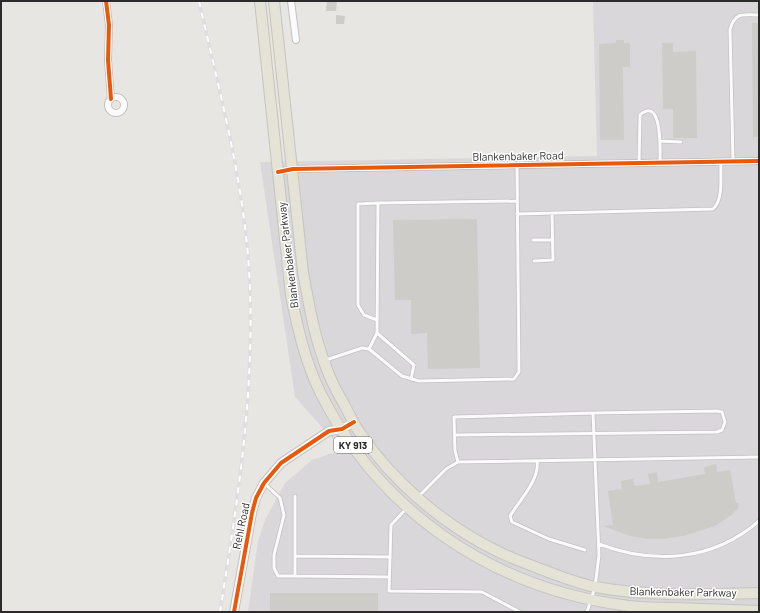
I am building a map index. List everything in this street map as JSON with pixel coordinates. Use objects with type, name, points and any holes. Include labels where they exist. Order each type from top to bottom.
[{"type":"main road","name":"Blankenbaker Parkway","points":[[260,1],[291,296],[298,328],[304,350],[320,391],[342,429],[384,484],[408,508],[439,533],[462,548],[505,572],[552,591],[591,600],[623,605],[759,611]]},
{"type":"main road","name":"Blankenbaker Parkway","points":[[274,1],[303,272],[310,313],[328,374],[360,433],[391,471],[417,497],[472,537],[498,552],[560,576],[595,587],[662,594],[759,593]]},
{"type":"street","points":[[106,1],[109,26],[108,60],[112,98]]},
{"type":"street","points":[[291,1],[296,40]]},
{"type":"street","name":"Blankenbaker Road","points":[[278,172],[293,169],[759,161]]},
{"type":"street","name":"Rehl Road","points":[[234,612],[252,513],[256,498],[264,483],[274,469],[288,457],[329,431],[342,429],[354,422]]},
{"type":"lane","points":[[733,161],[730,29],[733,20],[741,15],[759,15]]},
{"type":"lane","points":[[639,163],[639,120],[640,115],[643,112],[649,112],[654,114],[657,119],[660,141],[660,163]]},
{"type":"lane","points":[[660,141],[681,142]]},
{"type":"lane","points":[[518,214],[713,209],[717,205],[720,194],[721,162]]},
{"type":"lane","points":[[324,361],[362,348],[369,349],[402,376],[419,381],[514,379],[519,372],[517,165]]},
{"type":"lane","points":[[378,320],[364,315],[358,305],[358,204],[517,201]]},
{"type":"lane","points":[[369,349],[378,333],[378,203]]},
{"type":"lane","points":[[534,260],[553,260],[552,213]]},
{"type":"lane","points":[[533,240],[553,240]]},
{"type":"lane","points":[[378,333],[414,365],[411,379]]},
{"type":"lane","points":[[454,435],[717,432],[722,430],[725,422],[722,412],[717,411],[454,417],[454,435],[455,451],[458,462]]},
{"type":"lane","points":[[587,612],[598,572],[599,544],[593,413]]},
{"type":"lane","points":[[417,497],[446,469],[458,462],[759,457]]},
{"type":"lane","points":[[537,461],[538,468],[535,477],[510,516],[512,522],[549,539],[585,550]]},
{"type":"lane","points":[[264,483],[280,498],[284,515],[274,555],[274,568],[278,576],[389,577]]},
{"type":"lane","points":[[295,496],[295,576]]},
{"type":"lane","points":[[408,508],[391,525],[389,591],[482,592],[520,612]]},
{"type":"lane","points":[[599,544],[614,550],[635,555],[656,557],[680,556],[717,547],[750,528],[759,521]]},
{"type":"lane","points":[[295,556],[390,557]]},
{"type":"shaded area","points":[[593,1],[759,1],[759,612],[248,612],[258,541],[265,520],[285,483],[312,460],[329,454],[344,452],[295,397],[260,162],[597,156]]},
{"type":"building","points":[[327,1],[337,1],[336,11],[326,11]]},
{"type":"building","points":[[336,15],[345,16],[344,24],[336,24]]},
{"type":"building","points":[[752,23],[759,23],[759,137],[753,137]]},
{"type":"building","points":[[616,40],[624,40],[624,43],[630,43],[630,67],[623,67],[624,140],[600,140],[599,44],[616,43]]},
{"type":"building","points":[[662,43],[673,43],[673,52],[696,51],[697,138],[673,138],[673,109],[663,109]]},
{"type":"building","points":[[477,219],[480,368],[428,369],[427,333],[411,334],[411,300],[395,300],[393,220]]},
{"type":"building","points":[[716,464],[717,472],[730,470],[736,503],[738,503],[739,508],[715,526],[683,536],[649,539],[630,536],[603,526],[613,525],[608,491],[622,489],[621,481],[633,479],[635,486],[650,484],[648,474],[657,472],[658,482],[705,474],[704,467]]},
{"type":"building","points":[[270,593],[378,593],[378,612],[270,612]]},
{"type":"railway","points":[[199,1],[236,168],[246,235],[251,313],[248,399],[244,442],[220,612]]},
{"type":"cycle path","points":[[106,1],[109,25],[108,60],[111,99]]},
{"type":"cycle path","points":[[278,172],[293,169],[759,161]]},
{"type":"cycle path","points":[[234,612],[252,513],[256,498],[264,483],[281,463],[329,431],[342,429],[354,422]]}]
